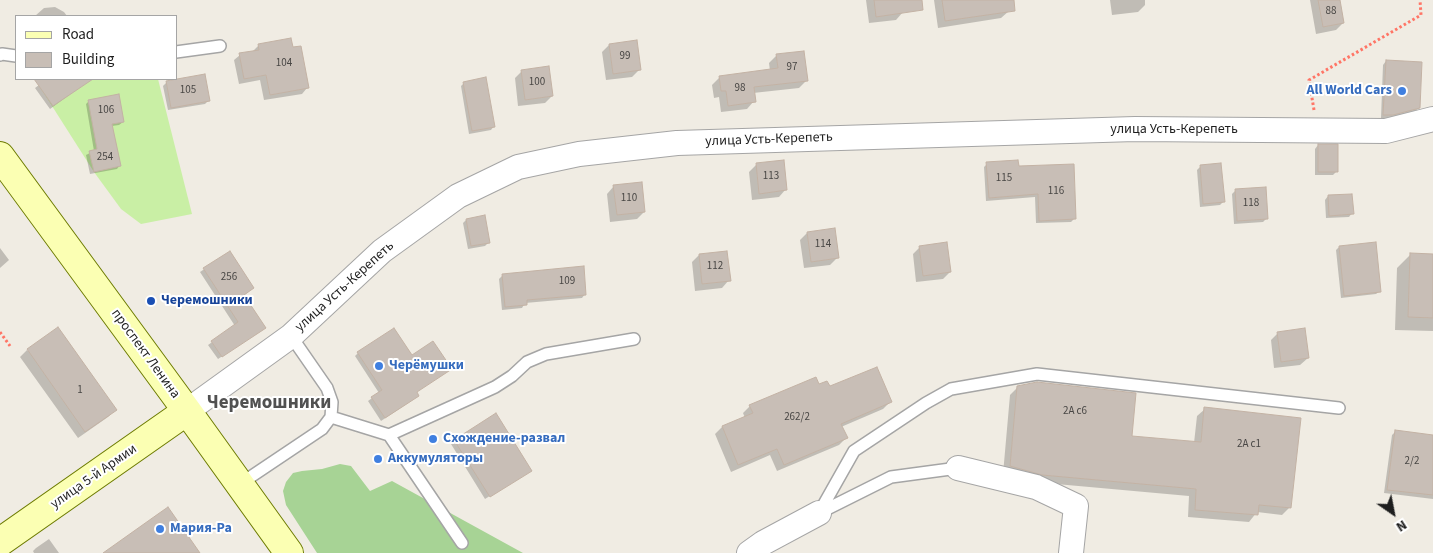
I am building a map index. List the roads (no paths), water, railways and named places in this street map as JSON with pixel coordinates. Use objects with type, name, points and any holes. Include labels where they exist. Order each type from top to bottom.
[{"type":"main road","name":"проспект Ленина","points":[[0,156],[289,553]]},
{"type":"main road","name":"улица 5-й Армии","points":[[0,542],[187,411]]},
{"type":"street","name":"улица Усть-Керепеть","points":[[187,411],[291,336],[382,252],[458,196],[518,167],[570,156],[687,143],[1135,129],[1386,132],[1433,119]]},
{"type":"street","points":[[958,468],[1036,486],[1076,506],[1072,553]]},
{"type":"street","points":[[749,553],[762,543],[819,513]]},
{"type":"lane","points":[[178,52],[220,46]]},
{"type":"lane","points":[[0,55],[15,56]]},
{"type":"lane","points":[[240,484],[322,429],[331,416],[332,402],[327,388],[291,336]]},
{"type":"lane","points":[[389,435],[495,387],[512,376],[527,362],[546,354],[634,339]]},
{"type":"lane","points":[[819,513],[854,452],[926,402],[952,390],[1037,374],[1340,408]]},
{"type":"lane","points":[[331,416],[389,435],[462,543]]},
{"type":"lane","points":[[819,513],[891,478],[958,468]]},
{"type":"place","name":"All World Cars","points":[[1402,91]]},
{"type":"place","name":"Черемошники","points":[[151,301]]},
{"type":"place","name":"Черёмушки","points":[[379,366]]},
{"type":"place","name":"Схождение-развал","points":[[433,439]]},
{"type":"place","name":"Аккумуляторы","points":[[378,459]]},
{"type":"place","name":"Мария-Ра","points":[[160,529]]},
{"type":"district","name":"Черемошники","points":[[269,404]]}]
